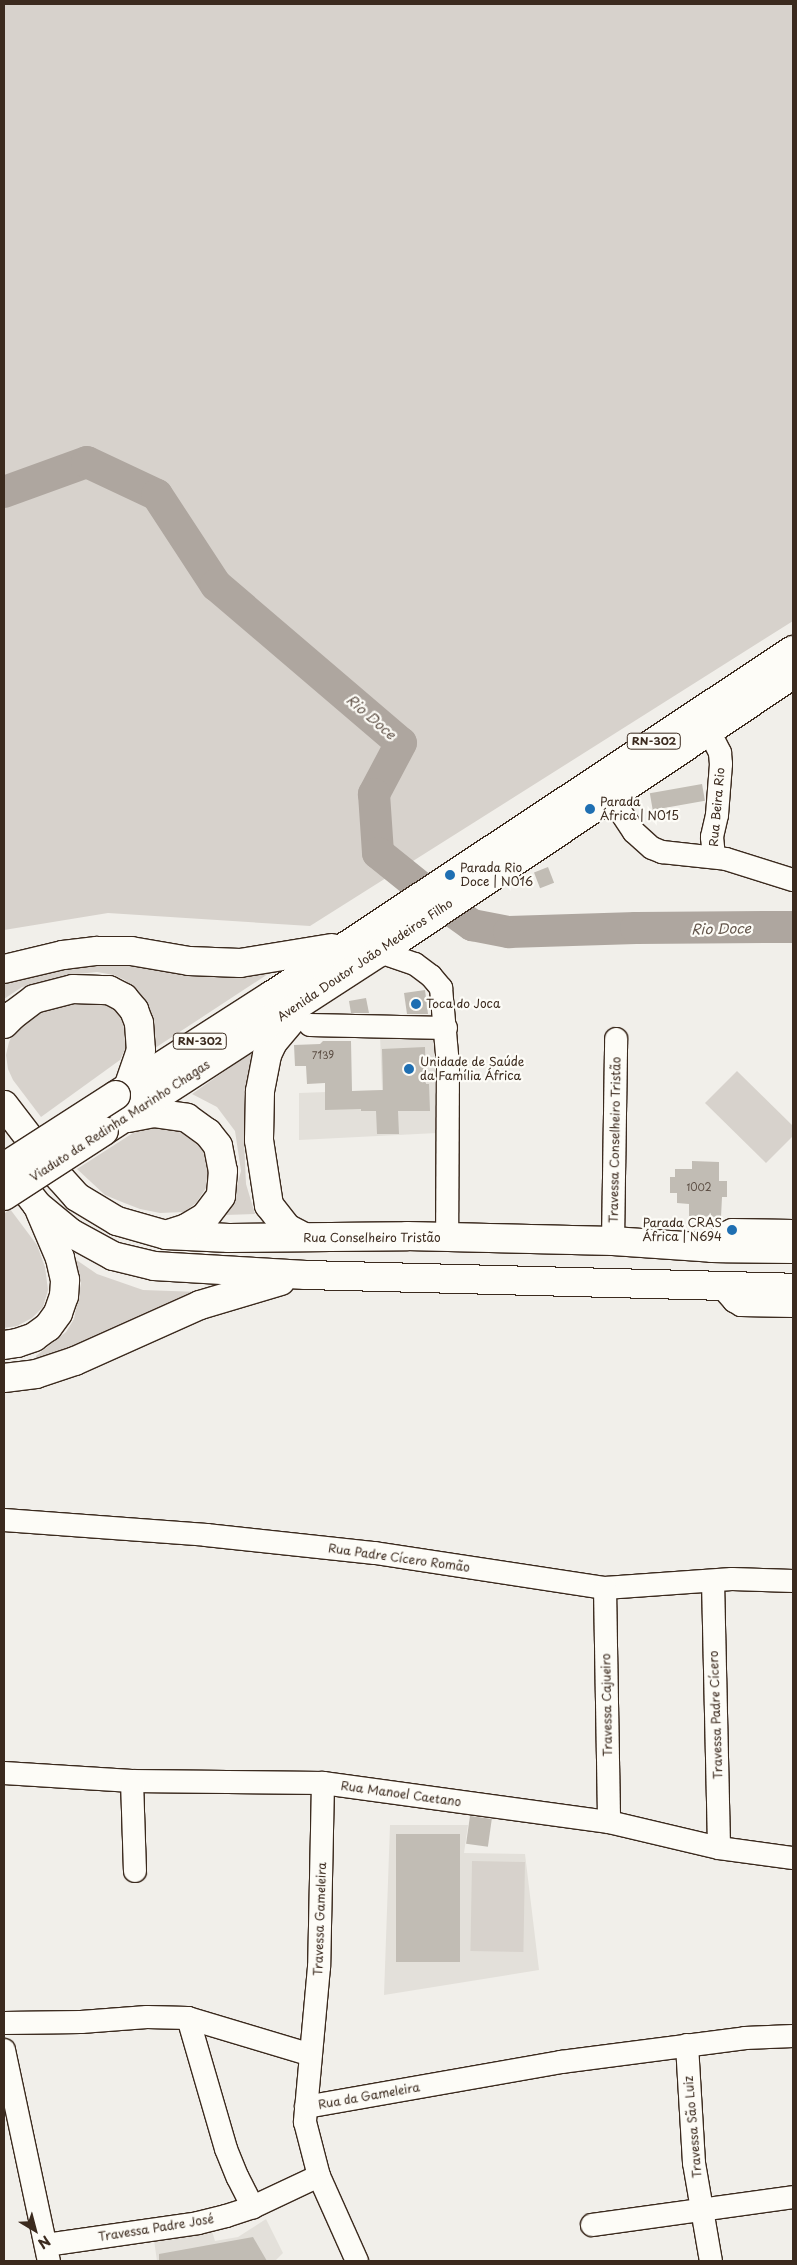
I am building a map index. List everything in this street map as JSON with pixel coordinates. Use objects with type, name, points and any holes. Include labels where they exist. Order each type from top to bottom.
[{"type":"main road","name":"Avenida Doutor João Medeiros Filho","points":[[272,995],[383,940],[793,650]]},
{"type":"main road","name":"Avenida Doutor João Medeiros Filho","points":[[518,844],[610,796],[793,674]]},
{"type":"main road","points":[[4,969],[63,955],[97,950],[131,951],[189,961],[240,963],[311,953],[350,956]]},
{"type":"main road","name":"Avenida Doutor João Medeiros Filho","points":[[262,1029],[350,956]]},
{"type":"main road","points":[[304,1237],[286,1228],[269,1205],[259,1140],[260,1091],[264,1068],[273,1042],[350,956]]},
{"type":"main road","points":[[4,1024],[13,1014],[34,999],[73,989],[109,990],[124,998],[134,1010],[139,1023],[140,1050],[118,1108],[187,1118],[208,1133],[218,1146],[223,1171],[221,1196],[205,1217],[186,1228],[166,1235]]},
{"type":"main road","name":"Viaduto da Redinha Marinho Chagas","points":[[4,1196],[118,1108],[272,995]]},
{"type":"main road","name":"Viaduto da Redinha Marinho Chagas","points":[[4,1167],[118,1108],[262,1029]]},
{"type":"main road","name":"Rua Conselheiro Tristão","points":[[4,1105],[60,1178],[77,1197],[117,1221],[166,1235],[613,1241],[712,1248],[793,1249]]},
{"type":"main road","points":[[4,1162],[37,1205],[60,1258],[65,1280],[64,1296],[58,1313],[48,1327],[34,1337],[17,1343],[4,1344]]},
{"type":"main road","points":[[37,1205],[86,1243],[131,1261],[178,1268],[306,1275],[793,1288]]},
{"type":"main road","points":[[4,1378],[36,1374],[75,1361],[200,1305],[252,1288],[306,1275]]},
{"type":"street","name":"Rua Beira Rio","points":[[709,731],[720,753],[722,764],[717,815],[712,837],[714,857]]},
{"type":"street","points":[[610,796],[634,832],[652,848],[662,852],[714,857],[793,880]]},
{"type":"street","points":[[383,940],[431,976],[441,988],[448,1065],[447,1238]]},
{"type":"street","points":[[310,1025],[446,1028]]},
{"type":"street","name":"Travessa Conselheiro Tristão","points":[[613,1241],[616,1039]]},
{"type":"street","points":[[712,1248],[723,1234],[732,1230],[793,1231]]},
{"type":"street","points":[[721,1286],[734,1301],[741,1305],[793,1306]]},
{"type":"street","name":"Rua Padre Cícero Romão","points":[[4,1520],[206,1535],[376,1553],[605,1588],[713,1581],[793,1580]]},
{"type":"street","name":"Travessa Padre Cícero","points":[[713,1581],[719,1848]]},
{"type":"street","name":"Travessa Cajueiro","points":[[605,1588],[609,1822]]},
{"type":"street","name":"Rua Manoel Caetano","points":[[4,1773],[132,1781],[323,1783],[609,1822],[719,1848],[793,1858]]},
{"type":"street","points":[[132,1781],[135,1871]]},
{"type":"street","name":"Travessa Gameleira","points":[[311,2054],[319,1967],[323,1783]]},
{"type":"street","points":[[4,2023],[81,2022],[147,2017],[188,2018],[311,2054]]},
{"type":"street","points":[[188,2018],[224,2141],[238,2178],[253,2207]]},
{"type":"street","name":"Rua da Gameleira","points":[[311,2054],[306,2107],[561,2062],[745,2038],[793,2036]]},
{"type":"street","name":"Travessa São Luiz","points":[[686,2045],[694,2163],[711,2261]]},
{"type":"street","points":[[4,2050],[48,2253]]},
{"type":"street","points":[[306,2107],[308,2137],[319,2176],[357,2261]]},
{"type":"street","name":"Travessa Padre José","points":[[48,2253],[198,2223],[253,2207],[319,2176]]},
{"type":"street","points":[[592,2225],[702,2208],[793,2197]]},
{"type":"shaded area","points":[[4,4],[793,4],[793,621],[310,926],[108,913],[4,930]]},
{"type":"shaded area","points":[[103,963],[268,974],[152,1050],[143,1001],[125,980],[114,975],[97,972],[68,975],[22,987],[4,999],[4,982],[84,965]]},
{"type":"shaded area","points":[[81,1000],[108,1002],[118,1012],[127,1033],[126,1047],[120,1060],[41,1117],[13,1080],[8,1069],[6,1055],[9,1042],[14,1031],[32,1015]]},
{"type":"shaded area","name":"Unidade de Saúde da Família África","points":[[380,1034],[434,1036],[437,1133],[299,1140],[299,1093],[382,1090]]},
{"type":"shaded area","points":[[252,1052],[245,1106],[244,1141],[246,1184],[255,1214],[225,1215],[232,1204],[241,1171],[235,1131],[217,1107],[192,1094]]},
{"type":"shaded area","points":[[737,1071],[793,1126],[793,1136],[766,1163],[705,1103]]},
{"type":"shaded area","points":[[149,1125],[188,1129],[206,1149],[209,1163],[206,1188],[196,1203],[184,1212],[160,1213],[140,1209],[122,1202],[105,1195],[77,1169],[133,1133]]},
{"type":"shaded area","points":[[10,1209],[37,1245],[45,1267],[48,1290],[43,1307],[32,1318],[17,1326],[4,1328],[4,1214]]},
{"type":"shaded area","points":[[75,1259],[97,1274],[143,1290],[200,1292],[35,1363],[36,1356],[66,1332],[74,1319],[81,1283]]},
{"type":"shaded area","points":[[390,1825],[468,1825],[464,1853],[525,1854],[539,1970],[384,1995]]},
{"type":"shaded area","points":[[472,1861],[525,1862],[523,1952],[470,1951]]},
{"type":"shaded area","points":[[266,2219],[283,2253],[275,2261],[157,2261],[154,2240],[212,2231],[215,2241],[238,2237]]},
{"type":"building","points":[[702,784],[705,801],[653,810],[650,793]]},
{"type":"building","points":[[548,867],[554,883],[540,888],[534,872]]},
{"type":"building","name":"Toca do Joca","points":[[425,990],[428,1014],[407,1014],[404,993]]},
{"type":"building","points":[[366,998],[369,1013],[351,1013],[349,1001]]},
{"type":"building","points":[[323,1041],[351,1041],[352,1091],[383,1090],[382,1049],[425,1047],[426,1084],[429,1084],[430,1111],[398,1111],[399,1134],[377,1134],[376,1111],[361,1111],[361,1109],[325,1110],[325,1083],[307,1084],[306,1066],[295,1066],[294,1045],[320,1044]]},
{"type":"building","points":[[692,1161],[719,1162],[719,1181],[727,1181],[727,1197],[722,1197],[721,1217],[689,1216],[689,1204],[677,1203],[677,1193],[670,1193],[670,1177],[675,1177],[675,1169],[692,1169]]},
{"type":"building","points":[[470,1816],[492,1819],[488,1847],[466,1844]]},
{"type":"building","points":[[396,1834],[460,1834],[460,1962],[396,1962]]},
{"type":"building","points":[[253,2237],[267,2261],[159,2261],[159,2254]]},
{"type":"waterway","name":"Rio Doce","points":[[4,492],[87,462],[157,495],[216,585],[401,743],[374,794],[378,853],[430,895],[472,925],[509,932],[636,928],[793,927]]},
{"type":"place","name":"Parada África | N015","points":[[590,809]]},
{"type":"place","name":"Parada Rio Doce | N016","points":[[450,875]]},
{"type":"place","name":"Toca do Joca","points":[[416,1004]]},
{"type":"place","name":"Unidade de Saúde da Família África","points":[[409,1069]]},
{"type":"place","name":"Parada CRAS África | N694","points":[[732,1230]]}]
